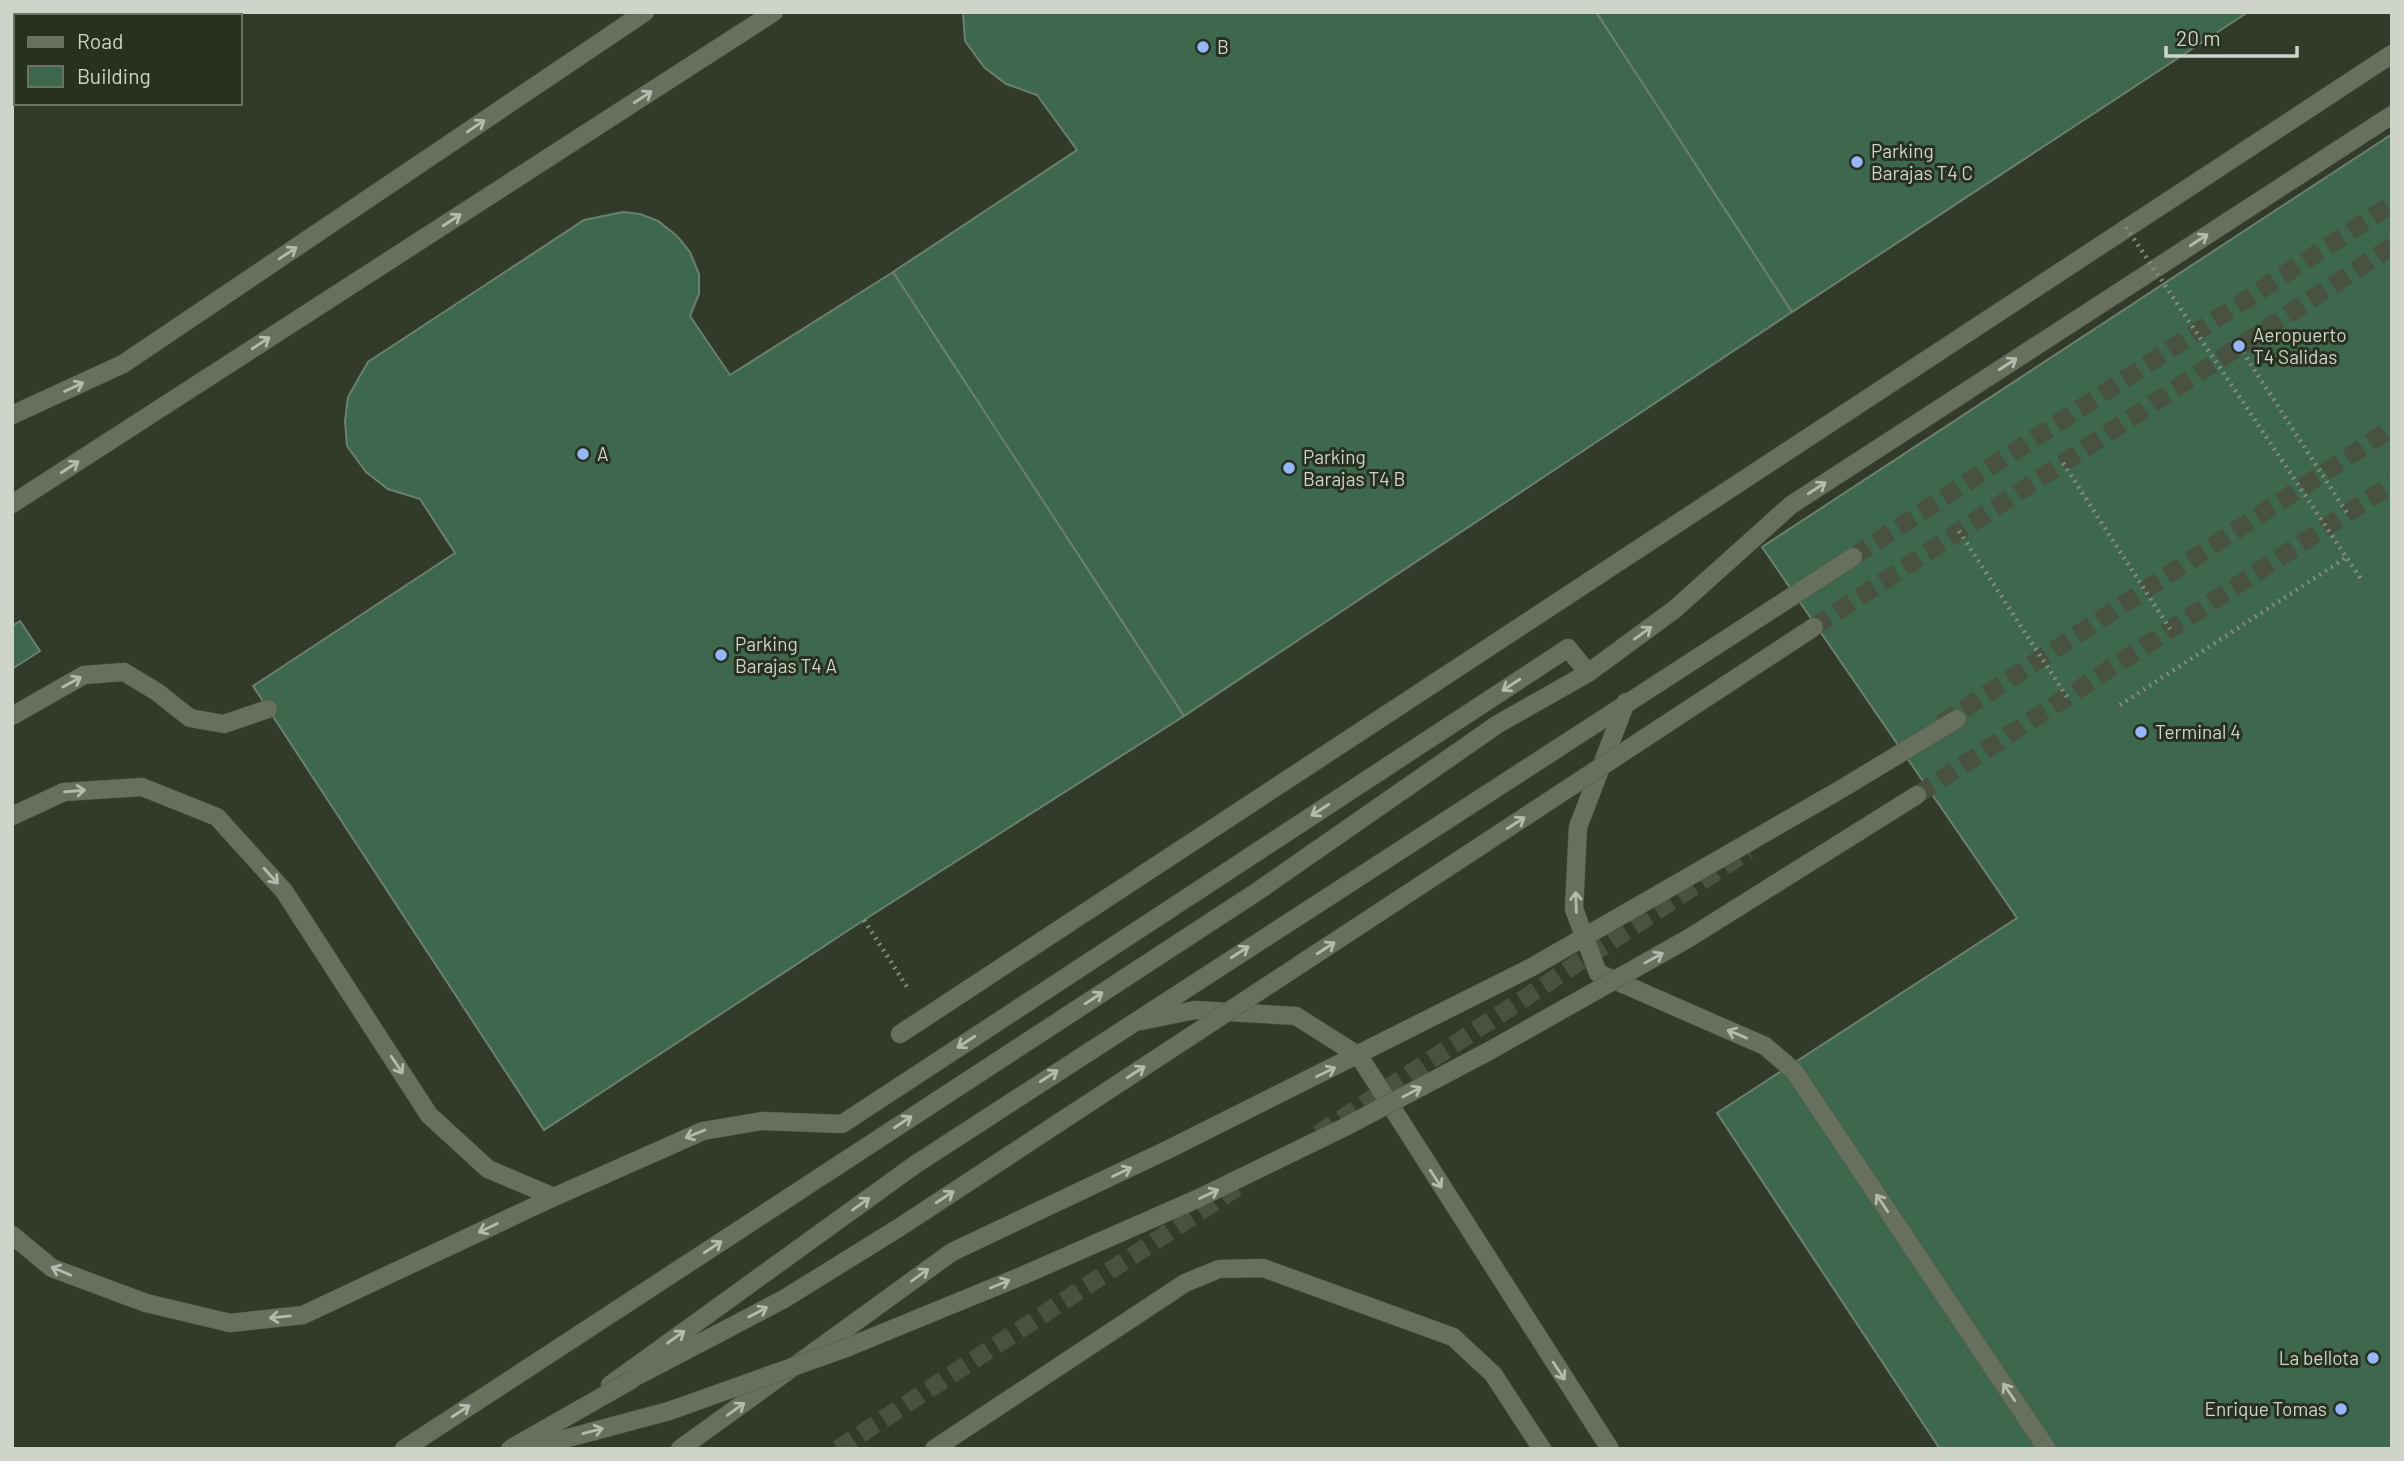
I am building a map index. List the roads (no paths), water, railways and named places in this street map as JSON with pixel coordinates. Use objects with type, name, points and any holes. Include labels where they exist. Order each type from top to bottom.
[{"type":"street","points":[[12,415],[123,364],[645,12]]},
{"type":"street","points":[[12,504],[774,12]]},
{"type":"street","points":[[900,1034],[2392,54]]},
{"type":"street","points":[[404,1449],[1258,891],[1498,723],[1588,673],[1675,608],[1791,505],[2392,115]]},
{"type":"street","points":[[524,1449],[916,1164],[1853,557]]},
{"type":"street","points":[[510,1449],[633,1379],[784,1299],[900,1227],[1814,627]]},
{"type":"street","points":[[12,1235],[52,1268],[146,1303],[230,1323],[303,1315],[554,1197],[703,1131],[762,1121],[842,1124],[1568,648],[1588,673]]},
{"type":"street","points":[[12,716],[84,675],[124,672],[157,692],[190,719],[224,724],[268,709]]},
{"type":"street","points":[[1626,702],[1578,827],[1574,909],[1598,973],[1765,1046],[1794,1071],[2047,1449]]},
{"type":"street","points":[[680,1449],[951,1252],[1359,1056],[1532,967],[1843,788],[1957,719]]},
{"type":"street","points":[[12,816],[64,792],[142,787],[217,817],[284,891],[429,1115],[488,1169],[554,1197]]},
{"type":"street","points":[[524,1449],[669,1411],[846,1348],[1024,1275],[1197,1199],[1345,1127],[1491,1050],[1689,938],[1917,795]]},
{"type":"street","points":[[1131,1023],[1195,1010],[1296,1016],[1359,1056],[1610,1449]]},
{"type":"street","points":[[934,1449],[1185,1283],[1219,1269],[1263,1268],[1453,1337],[1493,1374],[1542,1449]]},
{"type":"tunnel","points":[[1853,557],[2392,204]]},
{"type":"tunnel","points":[[1814,627],[2392,246]]},
{"type":"tunnel","points":[[1941,724],[2392,428]]},
{"type":"tunnel","points":[[1917,795],[2392,484]]},
{"type":"tunnel","points":[[1318,1134],[1748,851]]},
{"type":"tunnel","points":[[838,1449],[1242,1184]]},
{"type":"place","name":"B","points":[[1203,47]]},
{"type":"place","name":"Parking Barajas T4 C","points":[[1857,162]]},
{"type":"place","name":"Aeropuerto T4 Salidas","points":[[2239,346]]},
{"type":"place","name":"A","points":[[583,454]]},
{"type":"place","name":"Parking Barajas T4 B","points":[[1289,468]]},
{"type":"place","name":"Parking Barajas T4 A","points":[[721,655]]},
{"type":"place","name":"Terminal 4","points":[[2141,732]]},
{"type":"place","name":"La bellota","points":[[2373,1358]]},
{"type":"place","name":"Enrique Tomas","points":[[2341,1409]]}]
